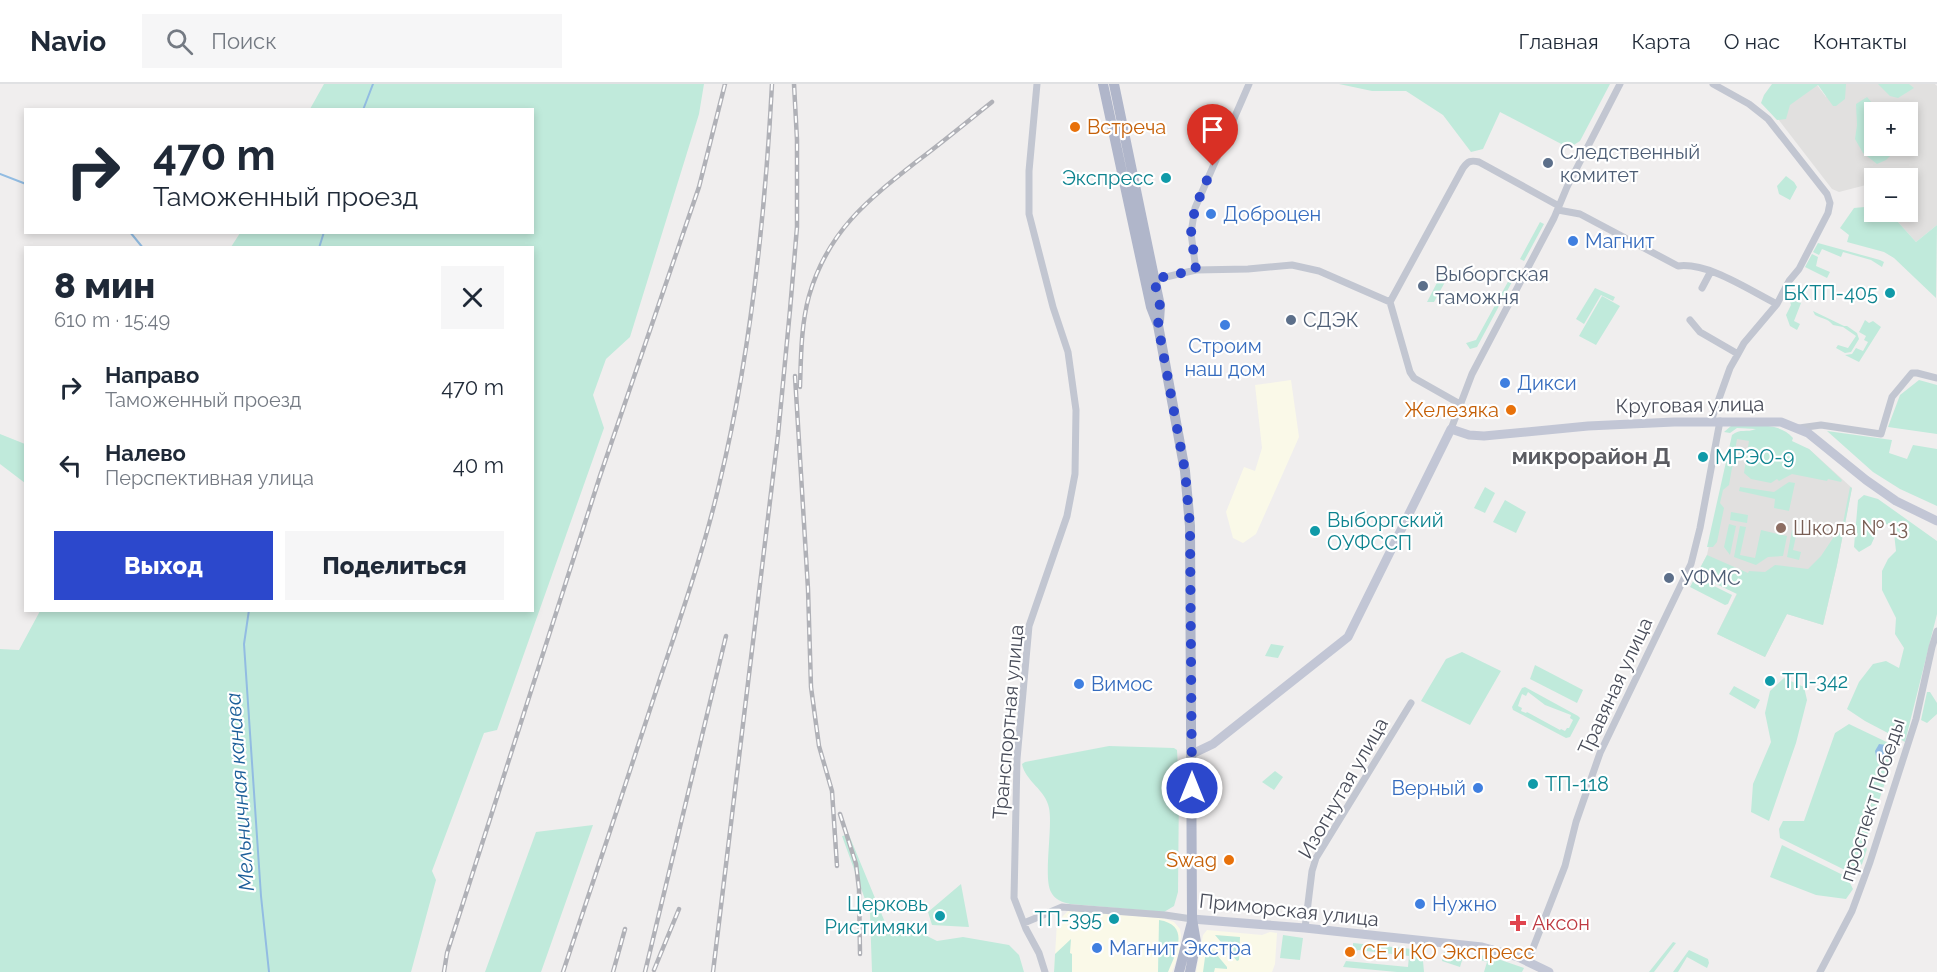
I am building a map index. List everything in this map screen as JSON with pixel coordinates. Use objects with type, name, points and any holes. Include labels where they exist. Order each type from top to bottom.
[{"type":"main road","points":[[1103,84],[1150,280],[1160,306],[1158,325],[1185,471],[1190,526],[1192,919],[1196,942],[1190,972]]},
{"type":"main road","points":[[1114,84],[1150,280]]},
{"type":"main road","points":[[1179,972],[1192,919]]},
{"type":"street","name":"Транспортная улица","points":[[1037,84],[1029,171],[1029,214],[1053,308],[1068,352],[1076,410],[1075,474],[1067,516],[1029,626],[1017,759],[1014,897],[1045,972]]},
{"type":"street","points":[[1196,270],[1191,233],[1195,208],[1249,84]]},
{"type":"street","points":[[1192,754],[1213,744],[1348,637],[1451,429],[1472,374],[1620,84]]},
{"type":"street","name":"Травяная улица","points":[[1528,961],[1565,866],[1576,822],[1600,753],[1691,564],[1700,528],[1715,421],[1730,368],[1744,342],[1777,304],[1828,213],[1830,203],[1827,194],[1768,119],[1749,104],[1713,84]]},
{"type":"street","points":[[1460,404],[1414,378],[1410,372],[1390,302],[1463,168],[1473,160],[1558,208],[1580,214],[1678,266],[1688,265],[1711,271],[1777,304]]},
{"type":"street","points":[[1150,280],[1196,270],[1292,265],[1311,268],[1390,302]]},
{"type":"street","points":[[1702,288],[1711,271]]},
{"type":"street","points":[[1690,320],[1700,332],[1738,354]]},
{"type":"street","points":[[1799,428],[1821,425],[1881,434],[1892,397],[1912,374],[1917,372],[1937,378]]},
{"type":"street","name":"Круговая улица","points":[[1451,429],[1469,435],[1484,436],[1588,426],[1715,421],[1781,422],[1799,428],[1816,438],[1858,474],[1896,501],[1937,521]]},
{"type":"street","name":"проспект Победы","points":[[1820,972],[1852,911],[1870,862],[1916,719],[1937,631]]},
{"type":"street","name":"Изогнутая улица","points":[[1305,928],[1316,858],[1412,703]]},
{"type":"street","name":"Приморская улица","points":[[1024,923],[1062,907],[1166,915],[1482,947],[1528,961],[1549,972]]},
{"type":"shaded area","points":[[1839,84],[1935,84],[1937,86],[1937,225],[1916,242],[1898,222],[1918,222],[1918,168],[1864,168],[1864,186],[1839,192],[1832,189],[1775,115],[1817,85],[1826,97]]},
{"type":"shaded area","points":[[1291,380],[1299,437],[1256,534],[1243,543],[1233,538],[1226,512],[1244,467],[1255,471],[1262,448],[1255,385]]},
{"type":"shaded area","name":"Школа № 13","points":[[1737,435],[1809,449],[1852,488],[1823,625],[1787,614],[1765,657],[1717,634],[1737,593],[1710,581],[1695,578],[1707,555],[1718,503]]},
{"type":"shaded area","points":[[1068,911],[1162,918],[1174,922],[1180,929],[1181,936],[1179,953],[1172,972],[1054,972],[1057,922]]},
{"type":"shaded area","points":[[1207,930],[1262,935],[1270,932],[1277,933],[1275,964],[1272,972],[1196,972],[1203,935]]},
{"type":"green space","points":[[324,84],[704,84],[699,114],[630,337],[606,359],[593,395],[604,428],[497,730],[484,733],[432,871],[436,880],[411,972],[0,972],[0,649],[19,650],[39,612],[534,612],[534,246],[232,246],[239,234],[534,234],[534,108],[311,108]]},
{"type":"green space","points":[[1339,84],[1610,84],[1580,141],[1569,148],[1500,112],[1483,149],[1471,152],[1443,115],[1406,91],[1372,91]]},
{"type":"green space","points":[[1772,84],[1846,84],[1845,99],[1833,106],[1818,85],[1790,105],[1786,119],[1777,120],[1761,103]]},
{"type":"green space","points":[[1878,84],[1909,84],[1914,88],[1898,98],[1890,96]]},
{"type":"green space","points":[[1867,97],[1871,102],[1864,102],[1864,154],[1855,139],[1856,104]]},
{"type":"green space","points":[[1867,156],[1890,156],[1886,160],[1877,164]]},
{"type":"green space","points":[[1786,176],[1797,187],[1790,200],[1779,194],[1777,186]]},
{"type":"green space","points":[[1864,207],[1864,222],[1898,222],[1916,242],[1937,225],[1936,298],[1894,258],[1884,252],[1847,242],[1849,235],[1840,228],[1854,208]]},
{"type":"green space","points":[[1540,222],[1544,224],[1524,261],[1520,259]]},
{"type":"green space","points":[[1818,243],[1884,262],[1882,267],[1871,260],[1843,252],[1841,257],[1822,249],[1819,255],[1813,252]]},
{"type":"green space","points":[[1812,254],[1818,257],[1816,266],[1830,272],[1827,278],[1805,267]]},
{"type":"green space","points":[[1449,266],[1450,273],[1434,302],[1427,302],[1442,273],[1444,274]]},
{"type":"green space","points":[[1510,278],[1513,280],[1477,347],[1470,349],[1466,343],[1476,340]]},
{"type":"green space","points":[[1595,288],[1615,297],[1613,301],[1601,295],[1584,324],[1576,319]]},
{"type":"green space","points":[[1793,290],[1798,293],[1796,301],[1801,303],[1794,321],[1800,324],[1797,330],[1790,326],[1786,315],[1791,305],[1789,298]]},
{"type":"green space","points":[[1602,296],[1620,306],[1596,345],[1579,336]]},
{"type":"green space","points":[[1813,311],[1857,333],[1859,339],[1851,352],[1845,353],[1836,348],[1838,345],[1848,348],[1856,336],[1843,327],[1833,325],[1815,315]]},
{"type":"green space","points":[[1865,320],[1869,323],[1873,321],[1881,327],[1859,362],[1845,355],[1852,354],[1856,348],[1863,351],[1868,342],[1864,340],[1866,336],[1859,332]]},
{"type":"green space","points":[[1919,380],[1937,385],[1937,434],[1888,427],[1900,395]]},
{"type":"green space","points":[[1731,426],[1764,426],[1780,429],[1793,438],[1792,441],[1809,449],[1842,480],[1841,482],[1828,479],[1827,481],[1792,474],[1771,483],[1751,479],[1744,473],[1749,441],[1737,439],[1729,485],[1723,490],[1720,503],[1724,508],[1717,542],[1713,547],[1707,547],[1732,435],[1756,429],[1737,428],[1730,433],[1724,432]]},
{"type":"green space","points":[[1827,431],[1892,440],[1889,453],[1907,459],[1913,445],[1937,449],[1937,506],[1900,489],[1873,472]]},
{"type":"green space","points":[[0,434],[24,444],[24,482],[0,464]]},
{"type":"green space","points":[[1789,482],[1795,483],[1789,511],[1774,508],[1775,499],[1739,491],[1740,487],[1774,492]]},
{"type":"green space","points":[[1485,487],[1495,493],[1485,513],[1474,508]]},
{"type":"green space","points":[[1850,487],[1852,488],[1837,565],[1823,625],[1787,614],[1765,657],[1717,634],[1737,594],[1710,581],[1706,582],[1732,595],[1728,604],[1725,605],[1690,587],[1707,555],[1748,573],[1749,571],[1765,572],[1775,565],[1808,569],[1821,556],[1843,523]]},
{"type":"green space","points":[[1864,495],[1878,499],[1937,541],[1937,614],[1905,742],[1847,709],[1859,682],[1873,664],[1886,661],[1899,668],[1904,648],[1895,634],[1896,618],[1882,590],[1882,571],[1888,559],[1896,551],[1894,533],[1890,525],[1881,523],[1871,545],[1859,552],[1854,547],[1858,500]]},
{"type":"green space","points":[[1505,500],[1526,512],[1516,533],[1493,522]]},
{"type":"green space","points":[[1731,512],[1748,515],[1747,523],[1730,520]]},
{"type":"green space","points":[[1729,524],[1736,526],[1730,555],[1724,547]]},
{"type":"green space","points":[[1740,526],[1746,527],[1740,555],[1755,558],[1761,530],[1787,536],[1783,556],[1768,557],[1756,565],[1734,557]]},
{"type":"green space","points":[[1792,530],[1797,531],[1793,550],[1801,552],[1799,560],[1787,557]]},
{"type":"green space","points":[[1271,644],[1284,646],[1278,658],[1265,656]]},
{"type":"green space","points":[[1462,652],[1501,671],[1470,725],[1421,701],[1446,659]]},
{"type":"green space","points":[[1535,665],[1583,690],[1577,703],[1530,679]]},
{"type":"green space","points":[[1784,678],[1804,687],[1807,700],[1796,743],[1769,821],[1751,812],[1753,784],[1771,742],[1765,713],[1770,691]]},
{"type":"green space","points":[[1734,686],[1760,700],[1755,709],[1729,694]]},
{"type":"green space","points":[[1525,687],[1580,718],[1570,737],[1566,738],[1513,710],[1512,707],[1522,688]],"holes":[[[1528,692],[1545,705],[1571,715],[1570,718],[1573,720],[1569,728],[1565,731],[1560,730],[1521,711],[1522,708],[1518,706],[1522,694],[1526,696]]]},
{"type":"green space","points":[[1927,692],[1930,692],[1937,703],[1937,714],[1927,723],[1921,720]]},
{"type":"green space","points":[[1849,724],[1897,747],[1864,845],[1867,849],[1862,864],[1851,873],[1780,838],[1779,829],[1783,821],[1804,821],[1835,733]]},
{"type":"green space","points":[[1109,746],[1174,748],[1177,750],[1178,892],[1174,906],[1164,912],[1070,904],[1057,899],[1051,892],[1048,876],[1049,808],[1044,796],[1027,776],[1022,764]]},
{"type":"green space","points":[[1275,771],[1283,777],[1274,790],[1262,782]]},
{"type":"green space","points":[[593,825],[541,972],[485,972],[536,832]]},
{"type":"green space","points":[[849,835],[889,932],[917,931],[937,941],[963,937],[1009,945],[1019,955],[1024,972],[872,972],[870,913],[842,836]]},
{"type":"green space","points":[[1782,845],[1847,877],[1853,889],[1846,899],[1816,895],[1770,877]]},
{"type":"green space","points":[[961,884],[969,927],[932,925],[928,912]]},
{"type":"green space","points":[[1159,920],[1175,927],[1178,933],[1175,956],[1168,972],[1158,972]]},
{"type":"green space","points":[[1215,935],[1240,937],[1239,960],[1237,961]]},
{"type":"green space","points":[[1283,935],[1303,938],[1300,960],[1280,958]]},
{"type":"green space","points":[[1071,939],[1072,972],[1054,972],[1055,954]]},
{"type":"green space","points":[[1673,942],[1676,943],[1654,972],[1649,972]]},
{"type":"green space","points":[[1207,943],[1227,969],[1215,968],[1214,972],[1203,972]]},
{"type":"green space","points":[[1353,943],[1422,950],[1424,972],[1343,967],[1346,961],[1408,967],[1409,956],[1358,950],[1353,954]]},
{"type":"green space","points":[[1689,950],[1708,959],[1707,968],[1687,957],[1678,972],[1673,972]]},
{"type":"green space","points":[[1444,952],[1464,954],[1460,967],[1442,961]]},
{"type":"green space","points":[[1479,955],[1524,968],[1522,972],[1484,972],[1487,962],[1480,960]]},
{"type":"water","points":[[1879,744],[1886,745],[1890,752],[1884,759],[1877,761],[1875,751]]},
{"type":"waterway","points":[[364,108],[373,84]]},
{"type":"waterway","name":"Мельничная канава","points":[[0,174],[24,183]]},
{"type":"waterway","name":"Мельничная канава","points":[[132,234],[141,246]]},
{"type":"waterway","points":[[320,246],[323,234]]},
{"type":"waterway","name":"Мельничная канава","points":[[249,612],[244,644],[261,896],[269,972]]},
{"type":"railway","points":[[444,972],[447,953],[600,476],[699,187],[725,84]]},
{"type":"railway","points":[[563,972],[690,587],[719,485],[740,386],[755,286],[772,84]]},
{"type":"railway","points":[[713,972],[778,435],[790,310],[797,227],[797,140],[794,84]]},
{"type":"railway","points":[[800,387],[806,307],[817,273],[839,234],[852,218],[884,188],[992,102]]},
{"type":"railway","points":[[795,376],[808,589],[811,687],[819,746],[832,791],[837,866]]},
{"type":"railway","points":[[645,972],[726,636]]},
{"type":"railway","points":[[840,814],[856,864],[859,889],[860,954]]},
{"type":"railway","points":[[654,970],[679,909]]},
{"type":"railway","points":[[613,972],[625,929]]},
{"type":"place","name":"Встреча","points":[[1075,127]]},
{"type":"place","name":"Следственный комитет","points":[[1548,163]]},
{"type":"place","name":"Экспресс","points":[[1166,178]]},
{"type":"place","name":"Доброцен","points":[[1211,214]]},
{"type":"place","name":"Магнит","points":[[1573,241]]},
{"type":"place","name":"Выборгская таможня","points":[[1423,286]]},
{"type":"place","name":"БКТП-405","points":[[1890,293]]},
{"type":"place","name":"СДЭК","points":[[1291,320]]},
{"type":"place","name":"Строим наш дом","points":[[1225,325]]},
{"type":"place","name":"Дикси","points":[[1505,383]]},
{"type":"place","name":"Железяка","points":[[1511,410]]},
{"type":"place","name":"МРЭО-9","points":[[1703,457]]},
{"type":"place","name":"Школа № 13","points":[[1781,528]]},
{"type":"place","name":"Выборгский ОУФССП","points":[[1315,531]]},
{"type":"place","name":"УФМС","points":[[1669,578]]},
{"type":"place","name":"ТП-342","points":[[1770,681]]},
{"type":"place","name":"Вимос","points":[[1079,684]]},
{"type":"place","name":"ТП-118","points":[[1533,784]]},
{"type":"place","name":"Верный","points":[[1478,788]]},
{"type":"place","name":"Swag","points":[[1229,860]]},
{"type":"place","name":"Нужно","points":[[1420,904]]},
{"type":"place","name":"Церковь Ристимяки","points":[[940,916]]},
{"type":"place","name":"ТП-395","points":[[1114,919]]},
{"type":"place","name":"Аксон","points":[[1518,923]]},
{"type":"place","name":"Магнит Экстра","points":[[1097,948]]},
{"type":"place","name":"CE и КО Экспресс","points":[[1350,952]]},
{"type":"district","name":"микрорайон Д","points":[[1591,456]]},
{"type":"route","points":[[1192,788],[1190,526],[1185,471],[1158,325],[1160,306],[1154,279],[1196,270],[1191,233],[1195,208],[1213,166]]}]
